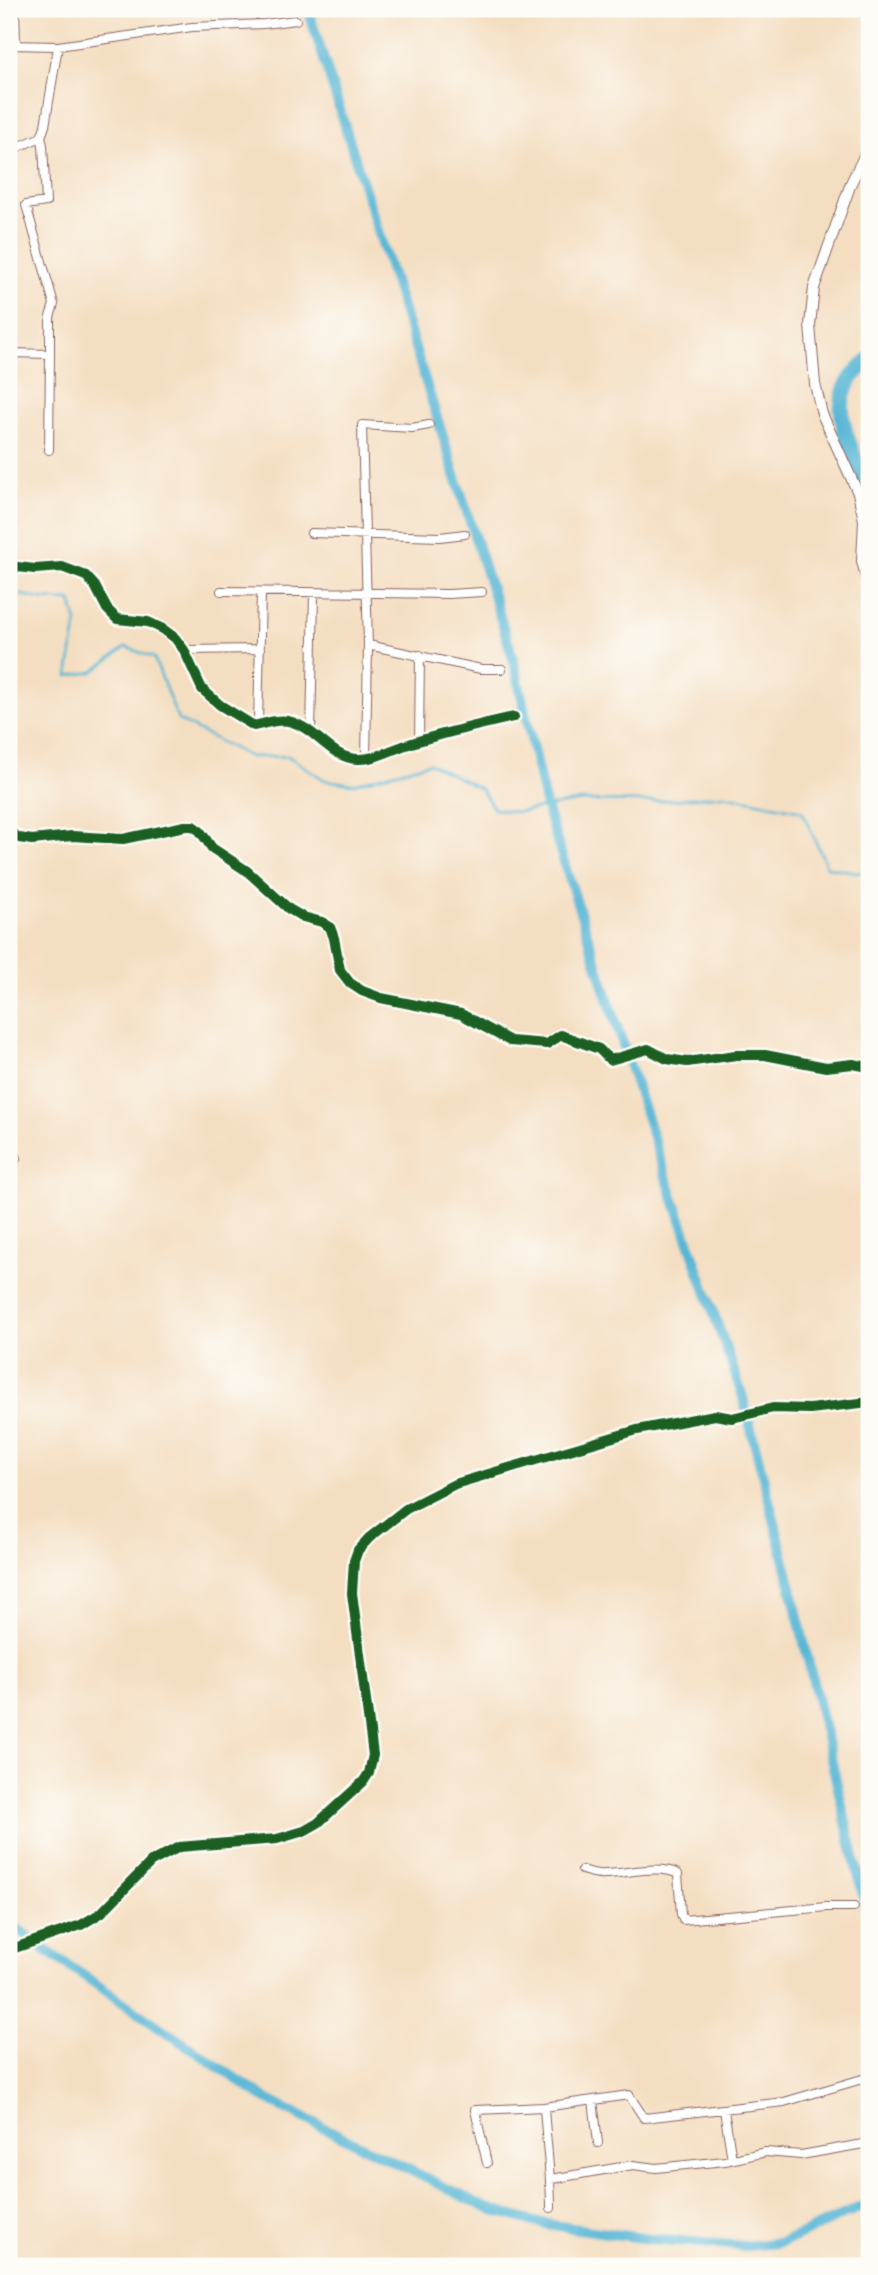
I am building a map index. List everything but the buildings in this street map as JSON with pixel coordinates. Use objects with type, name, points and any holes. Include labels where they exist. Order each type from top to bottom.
[{"type":"street","points":[[15,9],[13,45],[58,46],[192,27],[253,25],[296,20]]},
{"type":"street","points":[[49,450],[50,317],[54,304],[26,205],[46,202],[41,137],[58,46]]},
{"type":"street","points":[[9,126],[13,150],[41,137]]},
{"type":"street","points":[[869,146],[851,183],[814,288],[810,325],[815,384],[822,414],[858,493],[864,520],[862,561],[869,583]]},
{"type":"street","points":[[9,353],[50,354]]},
{"type":"street","points":[[366,758],[368,645],[362,425],[412,428],[429,425]]},
{"type":"street","points":[[310,533],[440,537],[465,534]]},
{"type":"street","points":[[9,566],[35,569],[62,567],[78,571],[95,586],[107,609],[117,619],[148,622],[175,638],[184,650],[202,688],[237,716],[254,726],[290,721],[311,732],[342,755],[356,759],[366,758],[419,741],[514,717]]},
{"type":"street","points":[[221,591],[367,594],[482,592]]},
{"type":"street","points":[[258,725],[261,592]]},
{"type":"street","points":[[311,732],[314,593]]},
{"type":"street","points":[[368,645],[481,669],[502,669]]},
{"type":"street","points":[[184,650],[260,649]]},
{"type":"street","points":[[419,741],[420,655]]},
{"type":"street","points":[[9,831],[19,838],[32,841],[72,836],[123,839],[193,826],[217,852],[247,871],[289,909],[330,927],[340,970],[350,983],[381,998],[461,1014],[510,1041],[547,1044],[561,1035],[599,1049],[610,1060],[648,1049],[667,1059],[687,1062],[736,1055],[765,1055],[826,1067],[853,1063],[869,1067]]},
{"type":"street","points":[[11,1949],[81,1925],[101,1913],[151,1861],[178,1847],[277,1839],[304,1831],[318,1823],[363,1782],[369,1773],[373,1755],[352,1593],[352,1568],[358,1550],[389,1521],[432,1494],[495,1471],[637,1430],[707,1416],[737,1417],[769,1409],[820,1409],[869,1402]]},
{"type":"street","points":[[582,1870],[605,1874],[665,1870],[676,1872],[683,1920],[854,1907]]},
{"type":"street","points":[[487,2163],[475,2110],[544,2107],[629,2095],[644,2118],[785,2102],[869,2077]]},
{"type":"street","points":[[593,2100],[598,2143]]},
{"type":"street","points":[[544,2107],[551,2208]]},
{"type":"street","points":[[724,2110],[732,2159]]},
{"type":"street","points":[[551,2179],[633,2165],[656,2168],[766,2152],[801,2155],[869,2143]]},
{"type":"waterway","points":[[308,9],[513,658],[546,807],[665,1174],[742,1394],[788,1574],[869,1921]]},
{"type":"waterway","points":[[869,360],[853,376],[845,390],[842,405],[846,436],[869,495]]},
{"type":"waterway","points":[[9,592],[40,599],[71,601],[77,622],[68,676],[93,672],[126,647],[154,658],[178,720],[250,757],[288,756],[325,780],[353,784],[429,763],[481,789],[494,809],[518,812],[582,801],[648,802],[725,795],[802,811],[827,867],[869,874]]},
{"type":"waterway","points":[[9,1922],[47,1951],[266,2099],[487,2208],[534,2222],[579,2229],[649,2239],[745,2246],[777,2243],[793,2238],[869,2203]]},
{"type":"cycle path","points":[[9,566],[35,569],[62,567],[86,576],[95,586],[107,609],[117,619],[148,622],[175,638],[184,650],[202,689],[220,705],[254,726],[278,721],[292,722],[309,731],[331,749],[348,757],[370,758],[435,736],[514,717]]},
{"type":"cycle path","points":[[9,831],[19,838],[32,840],[72,836],[123,839],[193,826],[212,848],[247,871],[289,909],[330,927],[340,970],[350,983],[381,998],[461,1014],[510,1041],[547,1044],[561,1035],[599,1049],[610,1060],[648,1049],[667,1059],[687,1062],[736,1055],[765,1055],[826,1067],[853,1064],[869,1067]]},
{"type":"cycle path","points":[[9,1950],[81,1925],[101,1913],[151,1862],[179,1847],[277,1839],[304,1831],[318,1823],[363,1782],[369,1773],[373,1755],[352,1593],[354,1561],[358,1550],[369,1538],[406,1509],[455,1484],[637,1430],[715,1415],[732,1418],[773,1408],[810,1409],[869,1402]]}]
